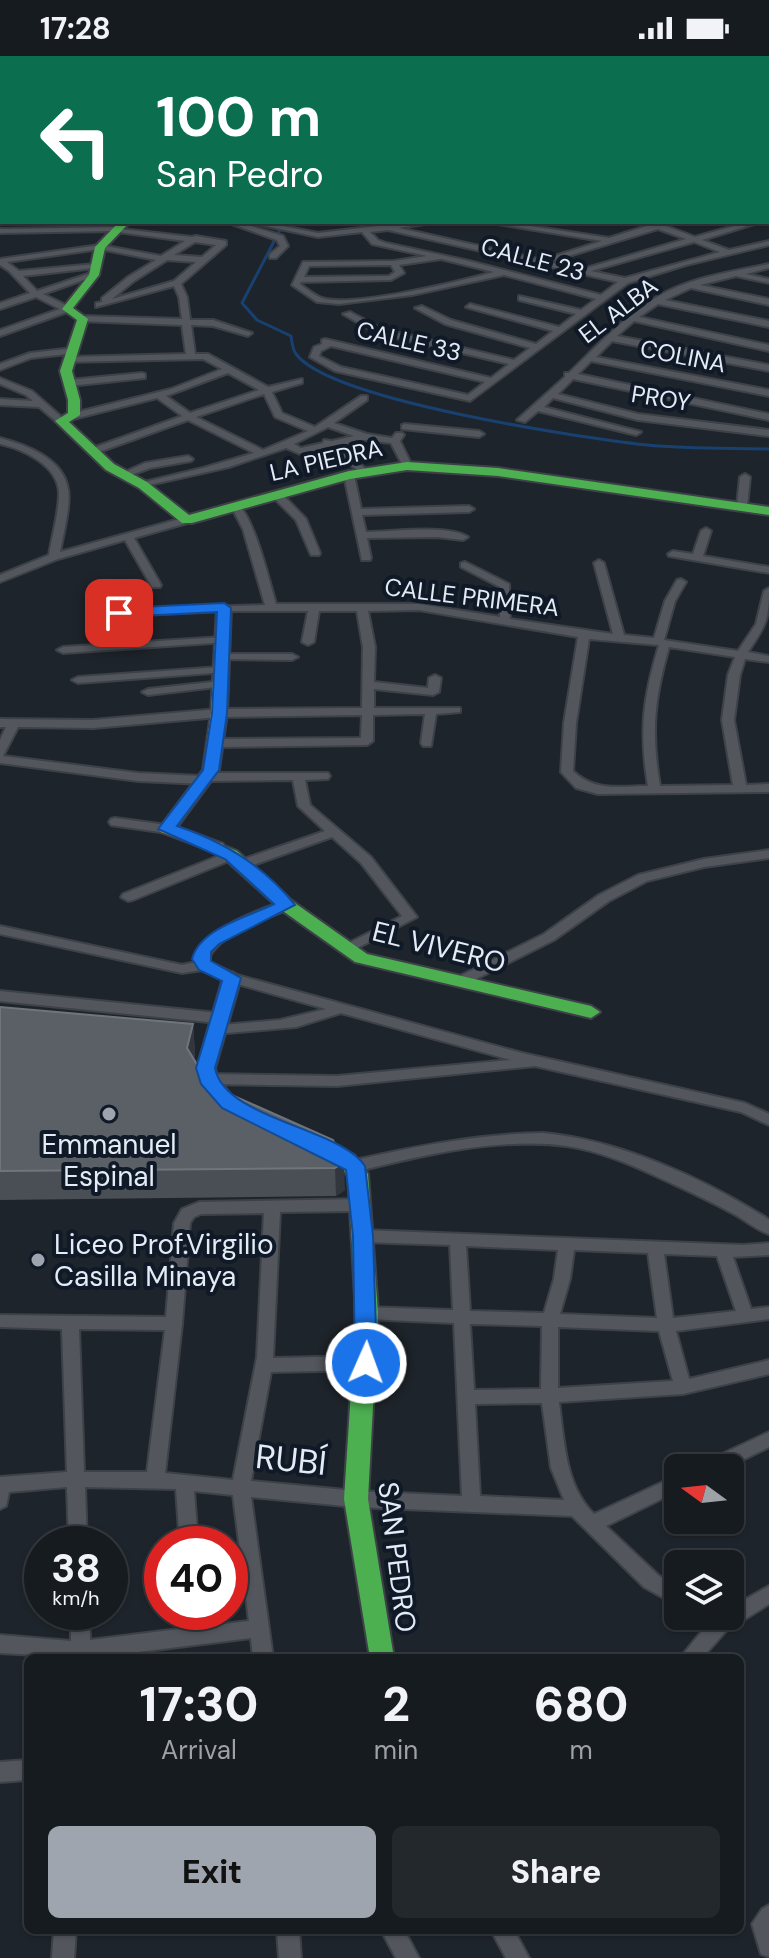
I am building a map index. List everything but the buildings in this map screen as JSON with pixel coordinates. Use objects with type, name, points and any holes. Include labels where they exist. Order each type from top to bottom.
[{"type":"street","points":[[670,56],[677,56]]},
{"type":"street","points":[[236,224],[280,238],[284,246],[273,256]]},
{"type":"street","points":[[261,224],[318,235],[418,224]]},
{"type":"street","points":[[528,224],[610,240]]},
{"type":"street","points":[[653,224],[727,252]]},
{"type":"street","points":[[543,261],[665,224]]},
{"type":"street","points":[[586,270],[750,224]]},
{"type":"street","points":[[67,419],[74,400],[66,371],[71,356],[75,314],[95,271],[100,247],[119,228]]},
{"type":"street","points":[[0,231],[119,228],[223,243],[177,283],[0,333]]},
{"type":"street","points":[[388,228],[625,281]]},
{"type":"street","name":"CALLE 23","points":[[365,231],[375,242],[602,298]]},
{"type":"street","points":[[99,305],[131,279],[196,238]]},
{"type":"street","points":[[331,343],[317,349],[314,357],[338,369],[470,398],[625,281],[769,243]]},
{"type":"street","points":[[0,262],[100,247],[164,258],[204,260]]},
{"type":"street","points":[[441,257],[394,263],[305,265],[296,285],[319,301],[331,302],[378,297],[504,272]]},
{"type":"street","points":[[0,262],[17,274],[34,293],[75,314],[184,324],[223,324],[248,333]]},
{"type":"street","points":[[298,280],[391,278],[400,273],[394,263]]},
{"type":"street","name":"EL ALBA","points":[[522,420],[568,375],[657,301],[689,286],[769,266]]},
{"type":"street","points":[[17,274],[95,271]]},
{"type":"street","points":[[0,306],[95,271]]},
{"type":"street","points":[[735,274],[769,281]]},
{"type":"street","points":[[177,283],[183,297],[184,324],[191,357]]},
{"type":"street","points":[[689,286],[769,302]]},
{"type":"street","points":[[522,298],[582,313]]},
{"type":"street","points":[[657,301],[769,324]]},
{"type":"street","points":[[470,307],[560,330]]},
{"type":"street","points":[[419,308],[448,322],[536,347]]},
{"type":"street","points":[[347,314],[379,331],[514,363]]},
{"type":"street","points":[[635,319],[769,348]]},
{"type":"street","points":[[612,338],[769,368]]},
{"type":"street","name":"CALLE 33","points":[[316,339],[492,381]]},
{"type":"street","points":[[0,367],[30,356],[205,356],[230,369],[266,390],[278,415],[330,443],[356,473],[357,512],[366,558]]},
{"type":"street","name":"COLINA","points":[[589,358],[769,393]]},
{"type":"street","points":[[67,419],[159,395],[230,369]]},
{"type":"street","points":[[568,375],[769,417]]},
{"type":"street","points":[[69,383],[142,376]]},
{"type":"street","points":[[0,381],[29,393],[38,404],[67,419],[110,467],[143,485],[187,520]]},
{"type":"street","points":[[93,451],[299,381]]},
{"type":"street","name":"PROY","points":[[549,394],[638,417],[769,433]]},
{"type":"street","points":[[159,395],[189,417],[263,454]]},
{"type":"street","points":[[143,485],[219,468],[263,454],[311,432],[364,398]]},
{"type":"street","points":[[0,402],[38,404]]},
{"type":"street","points":[[537,408],[636,432]]},
{"type":"street","points":[[326,423],[365,437],[395,441]]},
{"type":"street","points":[[395,441],[408,423],[479,434]]},
{"type":"street","points":[[286,444],[300,451],[365,437]]},
{"type":"street","points":[[0,441],[31,451],[63,481],[54,557]]},
{"type":"street","points":[[395,441],[407,466]]},
{"type":"street","points":[[123,475],[148,465],[188,459]]},
{"type":"street","name":"LA PIEDRA","points":[[0,579],[54,557],[236,506],[356,473],[407,466],[498,472],[769,511]]},
{"type":"street","points":[[742,506],[745,477]]},
{"type":"street","points":[[277,495],[301,519],[315,553]]},
{"type":"street","points":[[236,506],[248,529],[271,607]]},
{"type":"street","points":[[357,512],[469,509]]},
{"type":"street","points":[[697,558],[706,531]]},
{"type":"street","points":[[362,535],[437,534],[463,537]]},
{"type":"street","points":[[128,536],[156,585]]},
{"type":"street","points":[[673,554],[769,570]]},
{"type":"street","points":[[599,563],[619,637]]},
{"type":"street","points":[[465,565],[505,586],[505,621]]},
{"type":"street","points":[[655,790],[645,739],[648,700],[670,601],[681,582]]},
{"type":"street","points":[[740,788],[728,720],[734,675],[741,655],[761,624],[769,591]]},
{"type":"street","points":[[308,642],[314,606]]},
{"type":"street","name":"CALLE PRIMERA","points":[[119,613],[314,606],[427,608],[584,635],[662,642],[769,659]]},
{"type":"street","points":[[216,743],[368,740],[369,647],[362,606]]},
{"type":"street","points":[[115,822],[167,829],[180,807],[206,779],[216,743],[224,608]]},
{"type":"street","points":[[584,635],[570,723],[567,772],[580,785],[598,790],[769,788]]},
{"type":"street","points":[[63,650],[222,663],[262,663],[292,657]]},
{"type":"street","points":[[78,680],[222,663]]},
{"type":"street","points":[[148,692],[222,663]]},
{"type":"street","points":[[369,685],[433,692],[435,678]]},
{"type":"street","points":[[427,743],[431,710]]},
{"type":"street","points":[[0,753],[7,724],[93,724],[219,713],[456,710]]},
{"type":"street","points":[[0,759],[138,777],[324,776]]},
{"type":"street","points":[[298,777],[304,806],[383,879],[410,917],[346,950]]},
{"type":"street","name":"EL VIVERO","points":[[167,829],[200,839],[237,860],[286,905],[346,950],[377,964],[591,1012]]},
{"type":"street","points":[[128,897],[237,860],[334,832]]},
{"type":"street","points":[[461,981],[549,937],[604,898],[643,878],[704,863],[766,859]]},
{"type":"street","points":[[286,905],[213,940],[203,951],[201,959],[205,965],[232,978],[542,1062],[745,1108],[769,1120]]},
{"type":"street","points":[[0,930],[182,969],[205,965]]},
{"type":"street","points":[[232,978],[206,1068],[216,1093],[242,1110]]},
{"type":"street","points":[[0,996],[217,1024],[284,1024],[331,1013],[342,1007]]},
{"type":"street","points":[[208,1079],[337,1081],[542,1062]]},
{"type":"street","points":[[296,1135],[355,1166],[421,1149],[533,1139],[569,1141],[635,1160],[747,1212],[769,1228]]},
{"type":"street","name":"SAN PEDRO","points":[[355,1166],[367,1313],[356,1499],[381,1654]]},
{"type":"street","points":[[155,1480],[174,1324],[182,1223],[188,1213],[199,1208],[360,1205]]},
{"type":"street","points":[[263,1654],[241,1487],[263,1365],[272,1206]]},
{"type":"street","points":[[363,1236],[655,1248],[769,1249]]},
{"type":"street","points":[[458,1238],[471,1505]]},
{"type":"street","points":[[567,1243],[562,1279],[550,1321],[549,1396],[560,1468],[576,1508],[651,1581],[664,1589]]},
{"type":"street","points":[[655,1248],[666,1325],[683,1387]]},
{"type":"street","points":[[723,1250],[746,1317]]},
{"type":"street","points":[[367,1313],[666,1325],[769,1313]]},
{"type":"street","points":[[0,1321],[174,1324]]},
{"type":"street","points":[[70,1321],[78,1526]]},
{"type":"street","points":[[263,1365],[366,1363]]},
{"type":"street","points":[[467,1397],[549,1396],[683,1387],[769,1367]]},
{"type":"street","points":[[738,1454],[769,1439]]},
{"type":"street","name":"RUBÍ","points":[[0,1490],[77,1479],[155,1480],[356,1499],[576,1508]]},
{"type":"street","points":[[184,1483],[188,1526]]},
{"type":"street","points":[[592,1524],[664,1490]]},
{"type":"street","points":[[744,1605],[769,1594]]},
{"type":"street","points":[[0,1644],[81,1654],[260,1628]]},
{"type":"street","points":[[80,1630],[81,1654]]},
{"type":"street","points":[[197,1630],[197,1635]]},
{"type":"street","points":[[692,1654],[706,1630]]},
{"type":"street","points":[[0,1772],[24,1770]]},
{"type":"street","points":[[769,1916],[763,1924],[769,1946]]},
{"type":"street","points":[[63,1958],[65,1934]]},
{"type":"street","points":[[288,1934],[290,1958]]},
{"type":"street","points":[[394,1934],[408,1958]]},
{"type":"street","points":[[504,1934],[518,1958]]},
{"type":"waterway","points":[[281,228],[242,303],[257,320],[291,336],[296,354],[319,371],[406,402],[517,426],[647,445],[769,449]]},
{"type":"traffic: fast","points":[[123,224],[100,247],[94,275],[67,309],[83,319],[66,371],[74,400],[74,415],[61,421],[110,467],[143,485],[187,520],[349,475],[407,466],[498,472],[769,511]]},
{"type":"traffic: fast","points":[[217,848],[231,855],[286,905],[361,958],[591,1012]]},
{"type":"traffic: fast","points":[[226,1101],[208,1079],[206,1068],[232,978]]},
{"type":"traffic: fast","points":[[320,1146],[347,1160],[358,1174],[367,1313],[356,1499],[381,1654]]},
{"type":"traffic: slow","points":[[217,848],[167,829],[211,770],[219,713],[224,608]]},
{"type":"place","name":"Emmanuel Espinal","points":[[109,1114]]},
{"type":"place","name":"Liceo Prof.Virgilio Casilla Minaya","points":[[38,1260]]},
{"type":"route","points":[[119,613],[224,608],[219,713],[211,770],[180,807],[167,829],[200,839],[231,855],[286,905],[213,940],[203,951],[201,959],[205,965],[232,978],[206,1068],[208,1079],[216,1093],[229,1103],[337,1154],[355,1166],[363,1236],[366,1363]]}]
